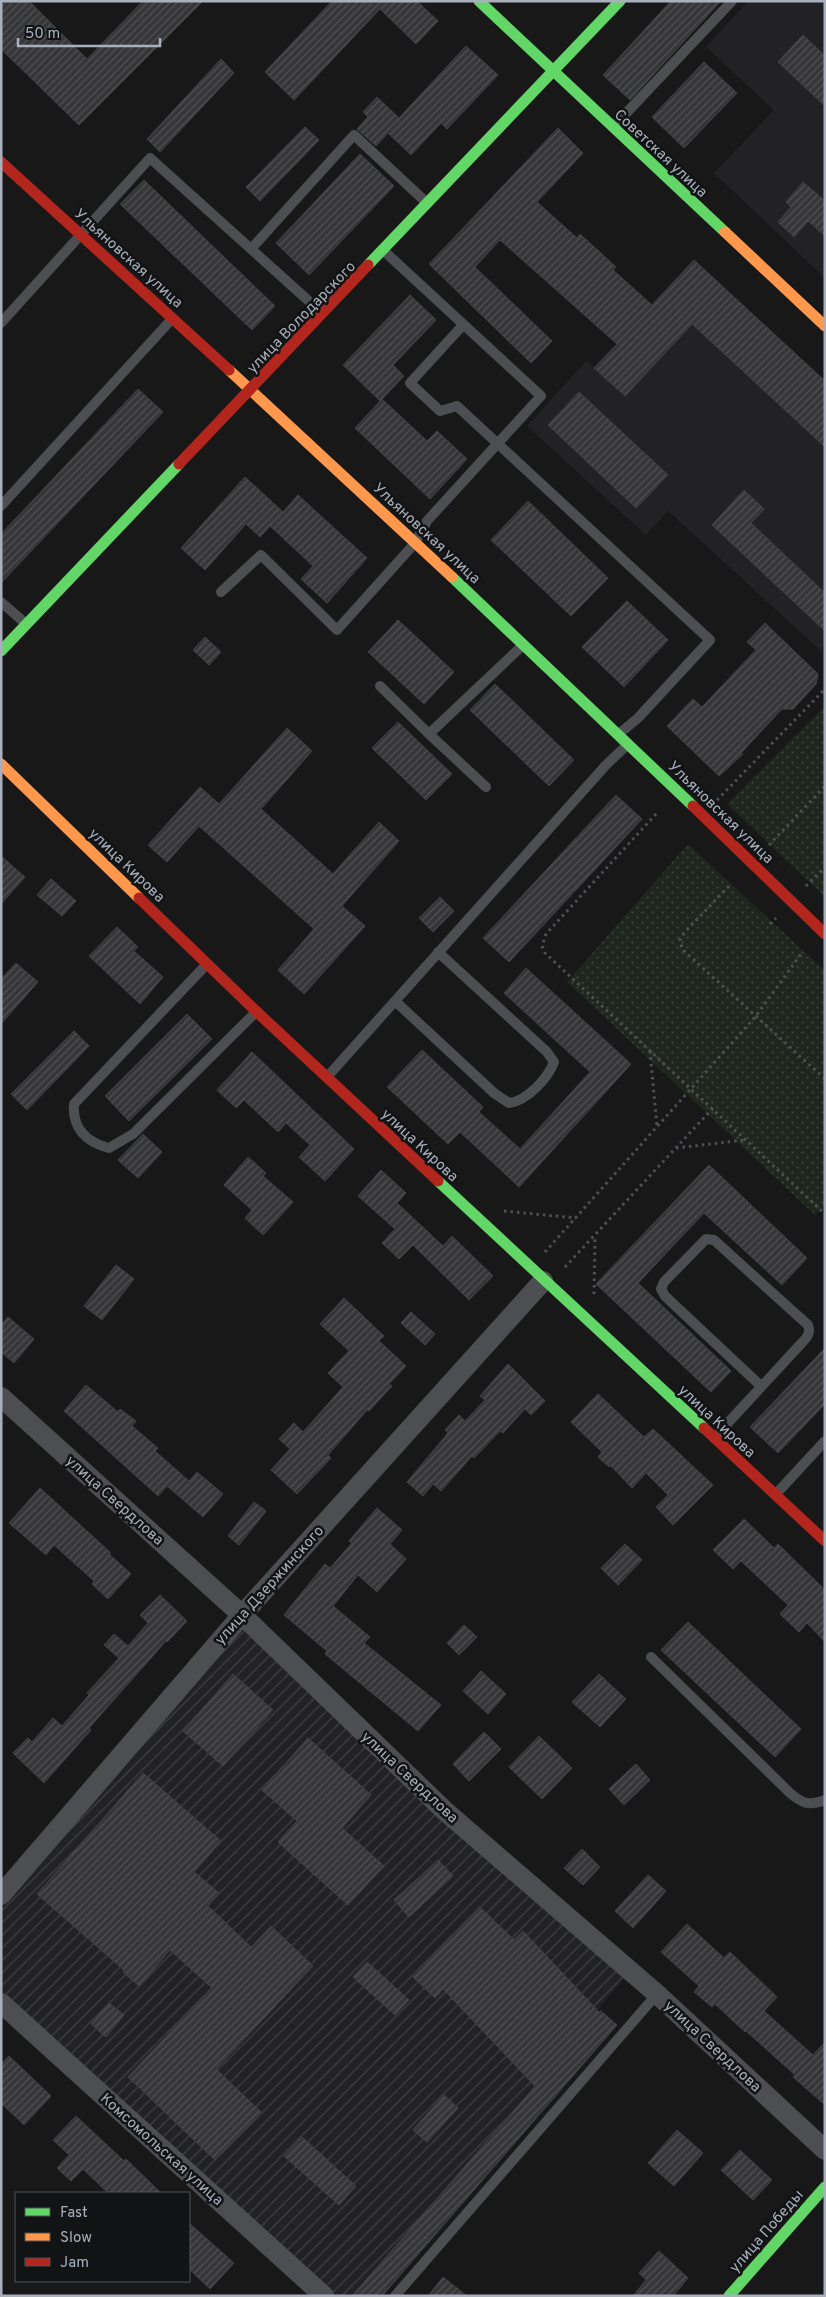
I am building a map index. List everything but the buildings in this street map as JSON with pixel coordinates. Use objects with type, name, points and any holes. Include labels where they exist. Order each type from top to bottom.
[{"type":"main road","name":"Советская улица","points":[[479,1],[612,128],[825,326]]},
{"type":"main road","name":"улица Володарского","points":[[1,651],[384,251],[620,1]]},
{"type":"main road","name":"Ульяновская улица","points":[[1,162],[174,317],[619,733],[825,934]]},
{"type":"main road","name":"улица Кирова","points":[[1,764],[257,1012],[543,1281],[825,1541]]},
{"type":"main road","name":"улица Победы","points":[[730,2296],[825,2187]]},
{"type":"street","name":"улица Дзержинского","points":[[1,1894],[242,1614],[543,1281]]},
{"type":"street","name":"улица Свердлова","points":[[1,1397],[242,1614],[445,1810],[657,1994],[825,2150]]},
{"type":"street","name":"Комсомольская улица","points":[[1,2002],[324,2296]]},
{"type":"lane","points":[[612,128],[732,1]]},
{"type":"lane","points":[[251,250],[354,136],[428,204]]},
{"type":"lane","points":[[1,323],[150,158],[323,315]]},
{"type":"lane","points":[[221,592],[261,555],[337,630],[415,543],[427,521],[541,396],[384,251]]},
{"type":"lane","points":[[1,506],[174,317]]},
{"type":"lane","points":[[463,325],[410,383],[440,411],[457,406],[710,640],[638,718],[619,733]]},
{"type":"lane","points":[[1,602],[26,624]]},
{"type":"lane","points":[[429,734],[523,644]]},
{"type":"lane","points":[[380,686],[486,788]]},
{"type":"lane","points":[[327,1077],[606,765],[629,743]]},
{"type":"lane","points":[[395,1001],[509,1103],[519,1102],[551,1070],[554,1062],[547,1052],[438,952]]},
{"type":"lane","points":[[207,964],[74,1104],[73,1116],[77,1128],[97,1145],[109,1148],[133,1134],[257,1012]]},
{"type":"lane","points":[[714,1438],[809,1334],[810,1330],[808,1325],[714,1240],[706,1239],[664,1282],[661,1289],[665,1296],[761,1386]]},
{"type":"lane","points":[[775,1495],[825,1441]]},
{"type":"lane","points":[[651,1657],[802,1803],[811,1805],[825,1800]]},
{"type":"lane","points":[[395,2296],[657,1994]]},
{"type":"path","points":[[716,800],[825,689]]},
{"type":"path","points":[[769,845],[825,786]]},
{"type":"path","points":[[656,814],[546,934],[542,946],[546,953],[825,1214]]},
{"type":"path","points":[[729,886],[685,932],[680,944],[682,949],[825,1079]]},
{"type":"path","points":[[545,1252],[756,1016],[802,954]]},
{"type":"path","points":[[650,1050],[657,1128]]},
{"type":"path","points":[[562,1270],[595,1237],[712,1108]]},
{"type":"path","points":[[676,1148],[746,1140]]},
{"type":"path","points":[[503,1211],[576,1218]]},
{"type":"path","points":[[594,1300],[595,1237]]},
{"type":"shaded area","points":[[748,1],[825,1],[825,278],[714,173],[774,110],[706,47]]},
{"type":"shaded area","points":[[694,260],[825,381],[825,646],[820,650],[668,511],[646,535],[527,426],[586,361],[595,368]]},
{"type":"shaded area","points":[[825,706],[825,897],[727,804]]},
{"type":"shaded area","points":[[688,844],[825,971],[825,1204],[815,1215],[567,982]]},
{"type":"shaded area","points":[[235,1623],[627,1975],[356,2296],[329,2296],[1,2005],[1,1901]]},
{"type":"traffic: fast","points":[[479,1],[725,232]]},
{"type":"traffic: fast","points":[[368,265],[620,1]]},
{"type":"traffic: fast","points":[[1,651],[179,464]]},
{"type":"traffic: fast","points":[[452,577],[693,806]]},
{"type":"traffic: fast","points":[[438,1181],[704,1428]]},
{"type":"traffic: fast","points":[[729,2296],[825,2187]]},
{"type":"traffic: slow","points":[[725,232],[825,326]]},
{"type":"traffic: slow","points":[[229,370],[452,577]]},
{"type":"traffic: slow","points":[[1,764],[139,898]]},
{"type":"traffic: jam","points":[[1,162],[229,370]]},
{"type":"traffic: jam","points":[[179,464],[368,265]]},
{"type":"traffic: jam","points":[[693,806],[825,934]]},
{"type":"traffic: jam","points":[[139,898],[257,1012],[438,1181]]},
{"type":"traffic: jam","points":[[704,1428],[825,1541]]}]
